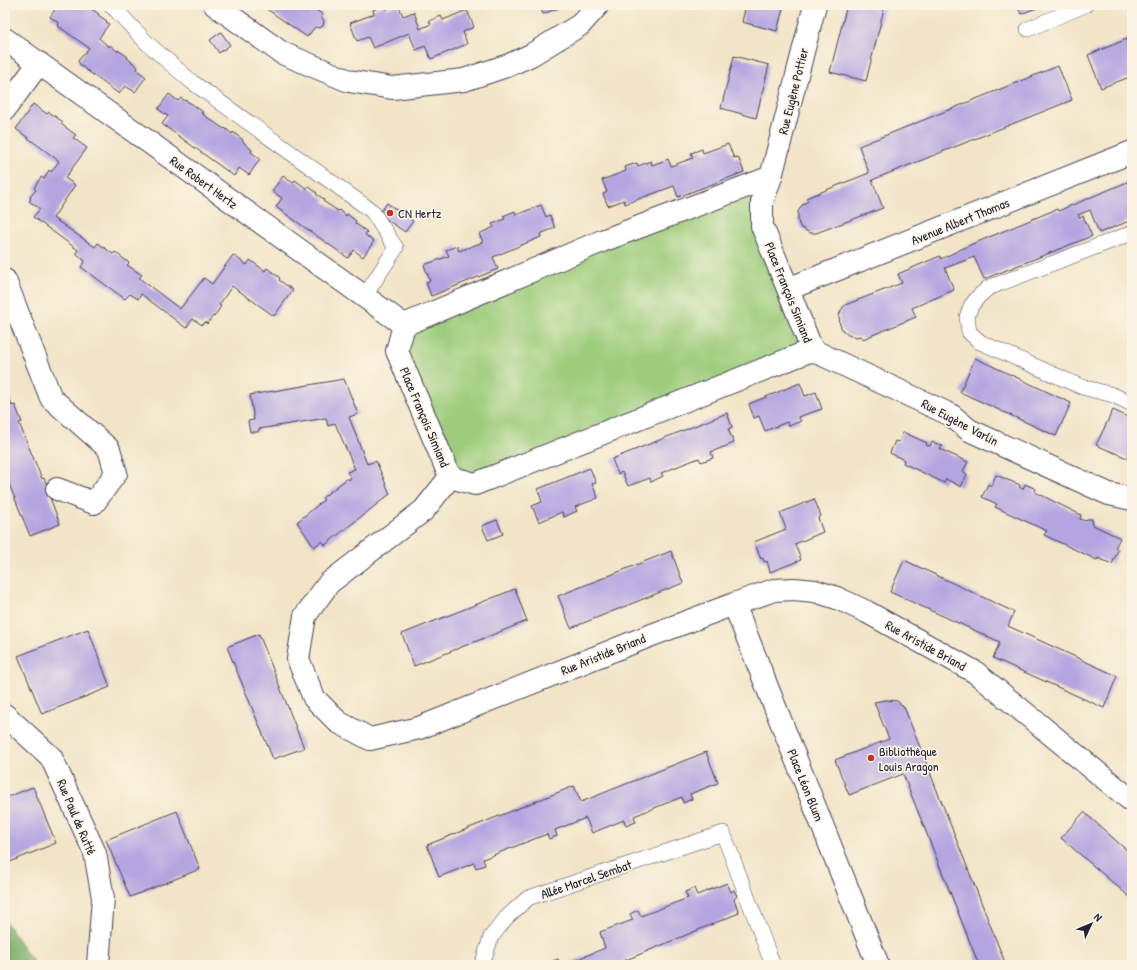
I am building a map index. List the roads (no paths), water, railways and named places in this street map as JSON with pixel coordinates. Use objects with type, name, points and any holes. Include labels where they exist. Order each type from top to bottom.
[{"type":"street","points":[[215,5],[282,53],[349,81],[392,88],[464,80],[509,65],[531,55],[580,24],[598,5]]},
{"type":"street","name":"Rue Eugène Pottier","points":[[771,177],[815,5]]},
{"type":"street","name":"Rue Robert Hertz","points":[[5,39],[404,325]]},
{"type":"street","points":[[5,109],[39,63]]},
{"type":"street","name":"Avenue Albert Thomas","points":[[788,289],[1132,152]]},
{"type":"street","points":[[404,325],[602,241],[771,177]]},
{"type":"street","name":"Place François Simiand","points":[[404,325],[397,351],[450,477],[475,484],[812,350],[762,226],[762,202],[771,177]]},
{"type":"street","points":[[5,280],[52,398],[109,449],[116,473],[94,503],[57,489]]},
{"type":"street","name":"Rue Eugène Varlin","points":[[812,350],[952,415],[969,430],[1109,494],[1132,499]]},
{"type":"street","name":"Rue Aristide Briand","points":[[450,477],[424,510],[329,583],[305,616],[298,659],[314,698],[338,722],[370,739],[419,728],[644,638],[734,604],[774,590],[794,589],[815,591],[836,598],[867,612],[976,672],[1132,801]]},
{"type":"street","name":"Place Léon Blum","points":[[734,604],[878,965]]},
{"type":"street","name":"Rue Paul de Rutté","points":[[5,715],[51,757],[95,852],[103,898],[98,965]]},
{"type":"lane","points":[[110,5],[147,43],[192,82],[372,211],[396,248],[364,297]]},
{"type":"lane","points":[[1028,29],[1085,5]]},
{"type":"lane","points":[[1132,232],[988,288],[971,306],[966,317],[969,332],[980,342],[1082,387],[1113,395],[1132,404]]},
{"type":"lane","name":"Allée Marcel Sembat","points":[[482,965],[491,937],[507,917],[528,898],[723,833],[773,965]]},
{"type":"place","name":"CN Hertz","points":[[390,213]]},
{"type":"place","name":"Bibliothèque Louis Aragon","points":[[871,758]]}]
